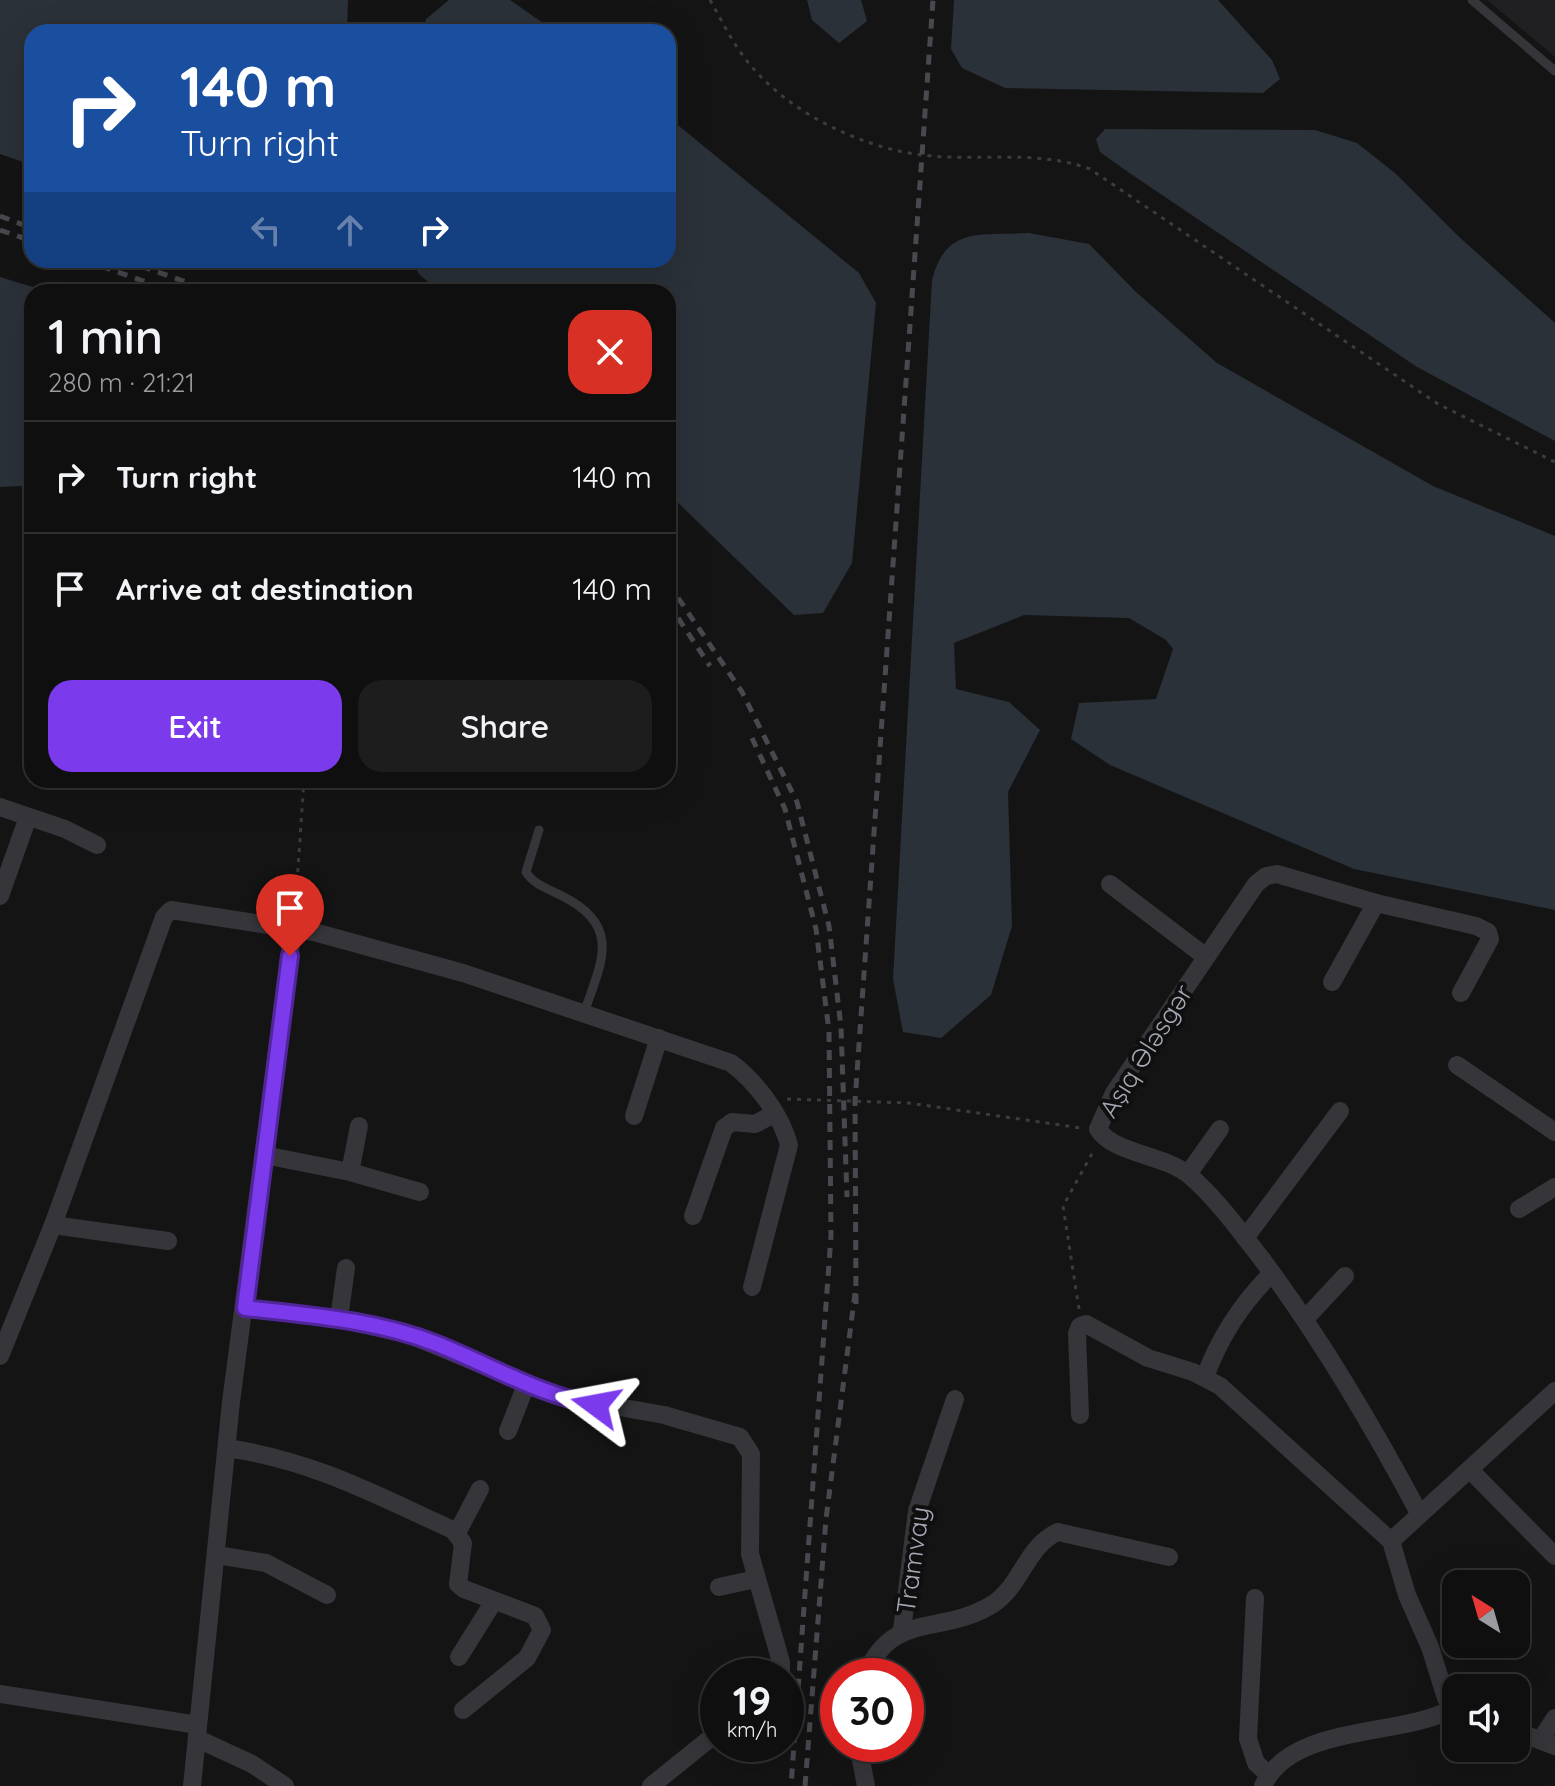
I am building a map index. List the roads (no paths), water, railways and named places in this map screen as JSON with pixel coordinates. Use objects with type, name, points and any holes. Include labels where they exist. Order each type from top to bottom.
[{"type":"street","points":[[0,807],[97,845]]},
{"type":"street","points":[[0,896],[28,817]]},
{"type":"street","name":"Aşıq Ələsgər","points":[[1419,1513],[1345,1381],[1305,1319],[1245,1238],[1188,1174],[1100,1132],[1114,1093],[1256,884],[1266,876],[1277,874],[1376,903],[1476,926],[1488,932],[1490,939],[1461,993]]},
{"type":"street","points":[[1110,884],[1206,957]]},
{"type":"street","points":[[1332,982],[1376,903]]},
{"type":"street","points":[[0,1356],[53,1225],[164,917],[171,910],[182,909],[215,920],[293,928],[463,973],[731,1063],[748,1076],[770,1108],[789,1145],[752,1287]]},
{"type":"street","points":[[192,1786],[227,1448],[293,928]]},
{"type":"street","points":[[634,1116],[659,1038]]},
{"type":"street","points":[[1457,1065],[1555,1132]]},
{"type":"street","points":[[693,1216],[724,1128],[732,1122],[755,1124],[770,1108]]},
{"type":"street","points":[[1245,1238],[1340,1111]]},
{"type":"street","points":[[350,1172],[359,1126]]},
{"type":"street","points":[[1188,1174],[1220,1129]]},
{"type":"street","points":[[264,1155],[350,1172],[420,1192]]},
{"type":"street","points":[[1519,1209],[1555,1187]]},
{"type":"street","points":[[53,1225],[168,1241]]},
{"type":"street","points":[[339,1319],[346,1268]]},
{"type":"street","points":[[1205,1377],[1214,1352],[1244,1301],[1272,1273]]},
{"type":"street","points":[[1305,1319],[1345,1276]]},
{"type":"street","points":[[245,1308],[339,1319],[437,1344],[526,1385],[575,1402],[664,1415],[740,1437],[751,1454],[748,1535],[756,1579],[780,1658]]},
{"type":"street","points":[[1080,1415],[1077,1333],[1080,1326],[1086,1324],[1148,1358],[1205,1377],[1308,1463],[1391,1541],[1407,1595],[1442,1681]]},
{"type":"street","points":[[508,1431],[526,1385]]},
{"type":"street","name":"Tramvay","points":[[902,1630],[917,1511],[955,1399]]},
{"type":"street","points":[[1391,1541],[1419,1513],[1552,1400]]},
{"type":"street","points":[[227,1448],[268,1454],[321,1469],[457,1533],[463,1550],[456,1576],[458,1584],[535,1616],[542,1630],[527,1658],[463,1710]]},
{"type":"street","points":[[1471,1471],[1555,1556]]},
{"type":"street","points":[[457,1533],[480,1489]]},
{"type":"street","name":"Tramvay","points":[[874,1658],[880,1647],[902,1630],[931,1628],[964,1618],[994,1603],[1013,1585],[1032,1552],[1058,1532],[1169,1557]]},
{"type":"street","points":[[217,1555],[266,1563],[327,1595]]},
{"type":"street","points":[[719,1587],[756,1579]]},
{"type":"street","points":[[1255,1598],[1248,1739],[1266,1780],[1294,1754],[1313,1745],[1442,1715]]},
{"type":"street","points":[[459,1657],[494,1601]]},
{"type":"street","points":[[0,1694],[198,1732],[285,1786]]},
{"type":"street","points":[[1548,1742],[1555,1718]]},
{"type":"street","points":[[651,1786],[700,1747]]},
{"type":"street","points":[[861,1762],[866,1786]]},
{"type":"lane","points":[[1472,0],[1555,71]]},
{"type":"lane","points":[[539,830],[526,872],[531,880],[575,902],[602,933],[603,956],[584,1013]]},
{"type":"railway","points":[[856,1304],[855,1101],[933,0]]},
{"type":"railway","points":[[0,216],[24,225]]},
{"type":"railway","points":[[0,230],[24,238]]},
{"type":"railway","points":[[106,268],[152,284]]},
{"type":"railway","points":[[146,268],[192,284]]},
{"type":"railway","points":[[676,595],[742,692],[797,802],[829,926],[841,1027],[847,1197]]},
{"type":"railway","points":[[676,615],[710,666]]},
{"type":"railway","points":[[752,738],[785,809],[816,929],[829,1031],[831,1236],[791,1786]]},
{"type":"railway","points":[[805,1786],[826,1519],[855,1293]]}]
